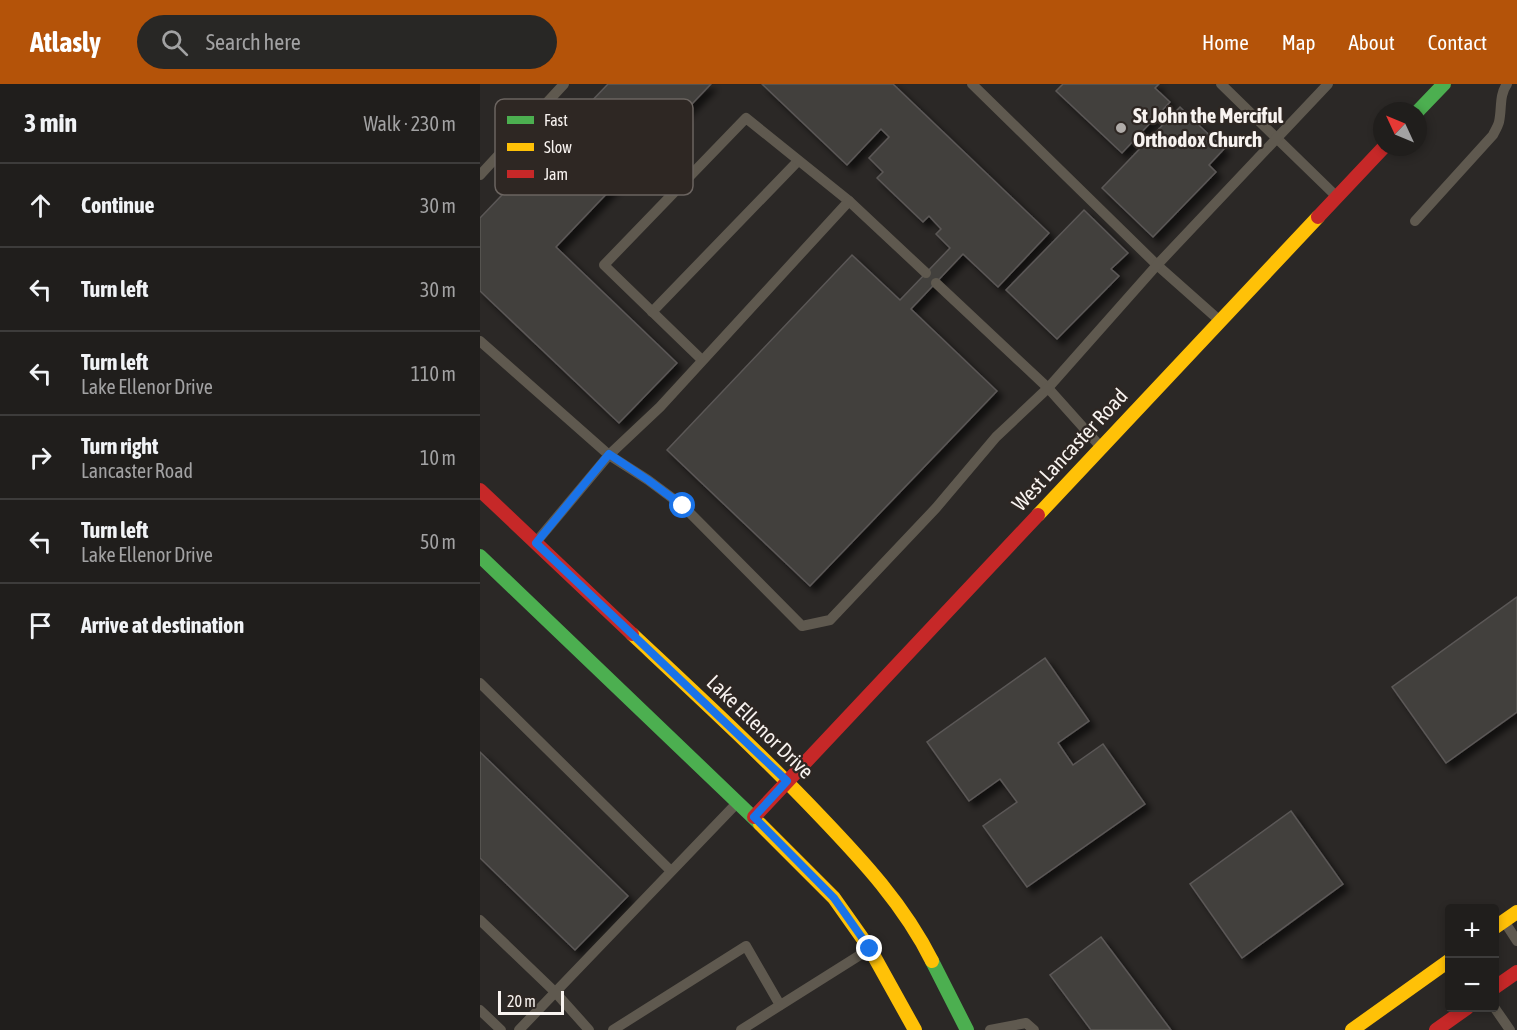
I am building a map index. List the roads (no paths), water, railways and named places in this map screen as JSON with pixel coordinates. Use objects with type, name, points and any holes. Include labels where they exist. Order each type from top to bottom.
[{"type":"street","points":[[1427,102],[1444,84]]},
{"type":"street","name":"West Lancaster Road","points":[[754,817],[1376,156]]},
{"type":"street","name":"Lake Ellenor Drive","points":[[480,490],[787,781],[870,868],[917,931],[967,1030]]},
{"type":"street","points":[[480,556],[754,817],[834,898],[875,947],[915,1030]]},
{"type":"street","points":[[1499,925],[1517,912]]},
{"type":"street","points":[[898,938],[917,931]]},
{"type":"street","points":[[1352,1030],[1445,963]]},
{"type":"street","points":[[1499,985],[1517,972]]},
{"type":"street","points":[[1436,1030],[1461,1012]]},
{"type":"lane","points":[[550,99],[564,84]]},
{"type":"lane","points":[[972,84],[1157,265],[1220,321]]},
{"type":"lane","points":[[1221,84],[1337,197]]},
{"type":"lane","points":[[480,341],[609,454],[683,506],[802,626],[830,620],[936,508],[996,438],[1048,388],[1157,265],[1328,84]]},
{"type":"lane","points":[[1415,221],[1493,135],[1505,101],[1507,84]]},
{"type":"lane","points":[[693,173],[746,118],[849,201],[926,273]]},
{"type":"lane","points":[[480,175],[495,159]]},
{"type":"lane","points":[[652,312],[798,161]]},
{"type":"lane","points":[[672,195],[604,265],[702,360]]},
{"type":"lane","points":[[536,543],[609,454],[660,407],[849,201]]},
{"type":"lane","points":[[936,283],[1048,388],[1101,448]]},
{"type":"lane","points":[[480,683],[671,871]]},
{"type":"lane","points":[[519,1030],[738,802]]},
{"type":"lane","points":[[480,920],[555,992],[589,1030]]},
{"type":"lane","points":[[1499,925],[1517,941]]},
{"type":"lane","points":[[613,1030],[746,946],[780,1005]]},
{"type":"lane","points":[[741,1030],[875,947]]},
{"type":"lane","points":[[480,1010],[501,1030]]},
{"type":"lane","points":[[1497,1012],[1510,1030]]},
{"type":"lane","points":[[990,1030],[1026,1023],[1034,1030]]},
{"type":"place","name":"St John the Merciful Orthodox Church","points":[[1121,128]]}]
